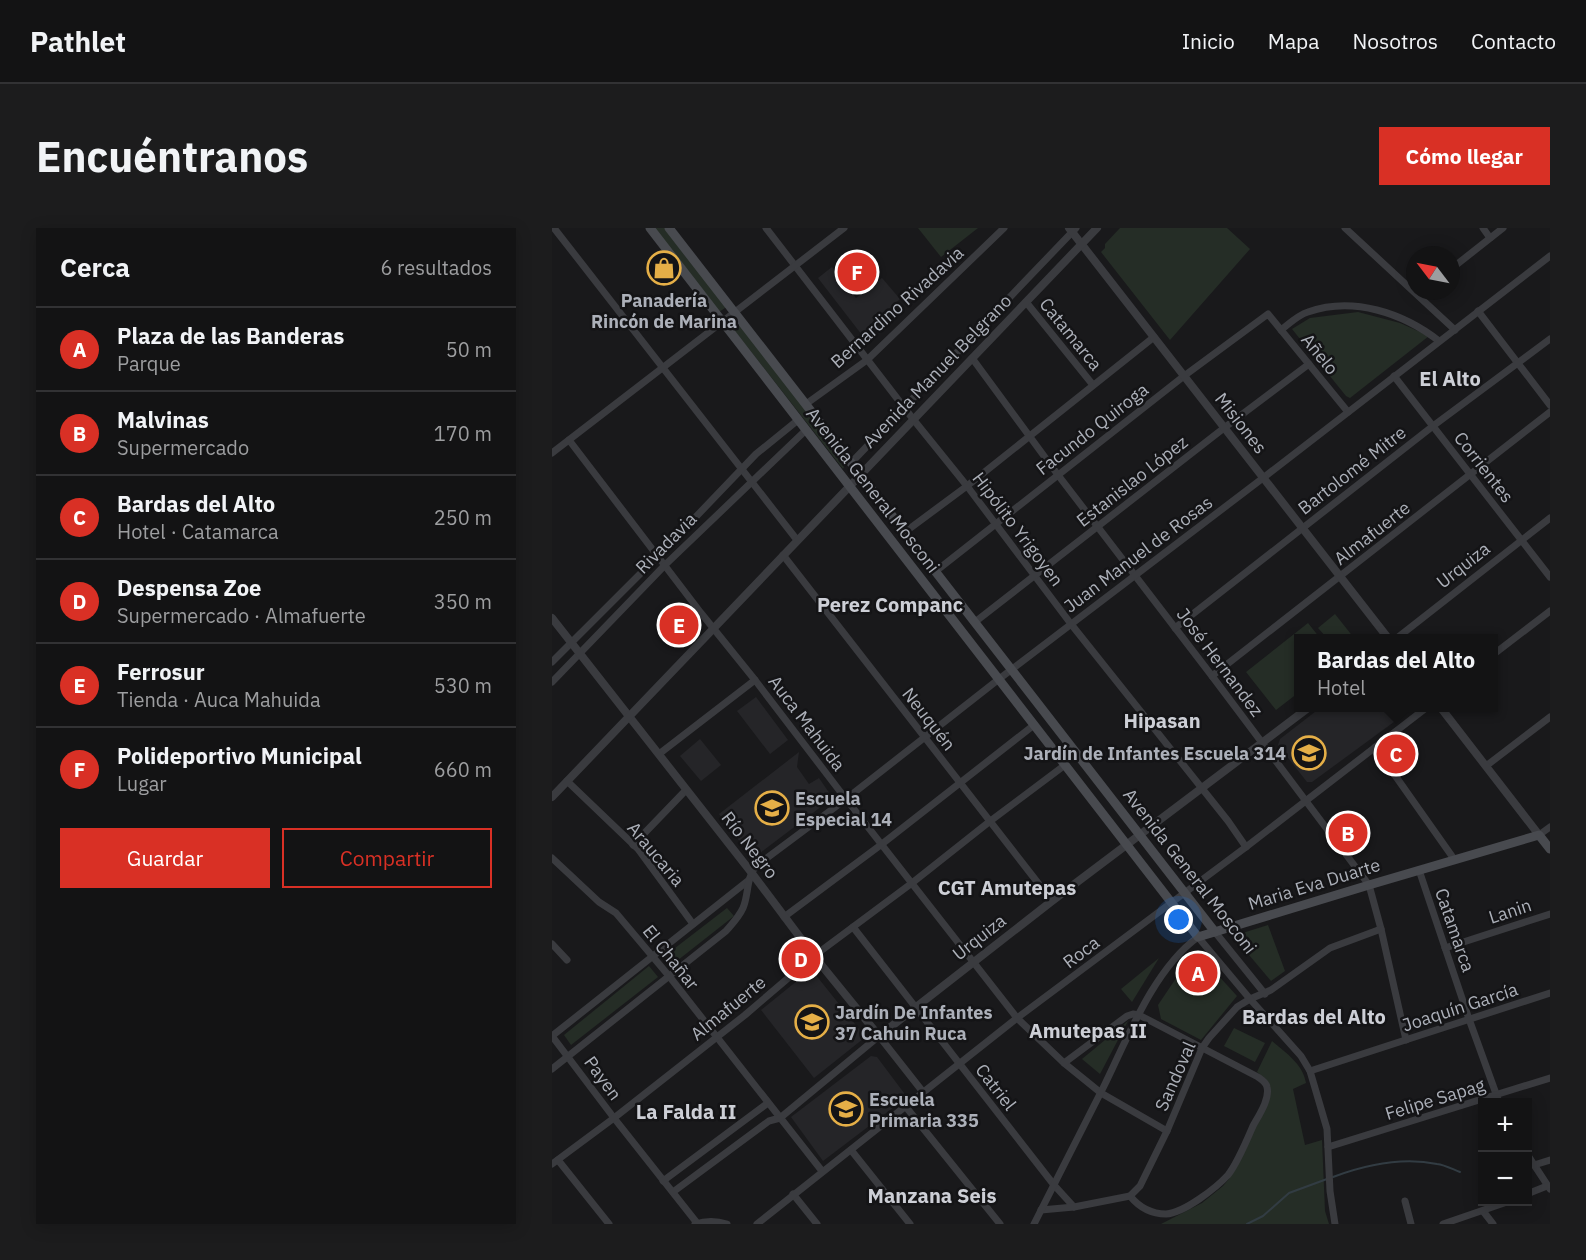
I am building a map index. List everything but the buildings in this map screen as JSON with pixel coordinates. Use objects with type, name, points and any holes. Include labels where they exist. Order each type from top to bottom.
[{"type":"main road","name":"Avenida General Mosconi","points":[[650,228],[1198,937]]},
{"type":"main road","name":"Avenida General Mosconi","points":[[669,228],[1215,932]]},
{"type":"main road","name":"Maria Eva Duarte","points":[[1198,937],[1539,835]]},
{"type":"main road","points":[[1539,835],[1550,849]]},
{"type":"street","points":[[554,228],[797,540]]},
{"type":"street","name":"Hipólito Yrigoyen","points":[[766,228],[1246,847]]},
{"type":"street","points":[[552,453],[844,228]]},
{"type":"street","name":"Bernardino Rivadavia","points":[[806,404],[867,360],[1004,228]]},
{"type":"street","name":"Avenida Manuel Belgrano","points":[[552,797],[1097,228]]},
{"type":"street","points":[[1345,228],[1406,280]]},
{"type":"street","points":[[1483,228],[1490,237]]},
{"type":"street","points":[[1460,262],[1503,228]]},
{"type":"street","points":[[851,463],[1072,229]]},
{"type":"street","name":"Misiones","points":[[1072,229],[1384,634]]},
{"type":"street","name":"Juan Manuel de Rosas","points":[[552,1036],[693,924],[750,876],[756,866],[1550,256]]},
{"type":"street","points":[[1426,300],[1441,319],[1455,330]]},
{"type":"street","name":"Catamarca","points":[[1026,302],[1093,385]]},
{"type":"street","points":[[1281,330],[1307,312],[1324,308],[1357,306],[1378,310],[1401,319],[1439,341]]},
{"type":"street","points":[[1478,311],[1550,405]]},
{"type":"street","name":"Añelo","points":[[1268,314],[1348,412]]},
{"type":"street","name":"Facundo Quiroga","points":[[936,571],[1184,376],[1268,314]]},
{"type":"street","points":[[905,532],[967,486],[1028,435],[1154,337]]},
{"type":"street","name":"Bartolomé Mitre","points":[[1175,628],[1434,426],[1550,339]]},
{"type":"street","name":"José Hernandez","points":[[972,358],[1097,527],[1369,885],[1406,1040]]},
{"type":"street","name":"Estanislao López","points":[[975,622],[1309,364]]},
{"type":"street","name":"Corrientes","points":[[1394,376],[1550,577]]},
{"type":"street","name":"Almafuerte","points":[[1212,676],[1550,412]]},
{"type":"street","name":"Rivadavia","points":[[552,662],[756,454],[798,420]]},
{"type":"street","name":"Rivadavia","points":[[552,682],[665,565],[806,430]]},
{"type":"street","name":"Auca Mahuida","points":[[569,440],[1017,1018],[1064,1063],[1101,1093],[1167,1131]]},
{"type":"street","name":"Urquiza","points":[[1403,634],[1550,518]]},
{"type":"street","name":"Neuquén","points":[[783,555],[1052,901]]},
{"type":"street","points":[[1498,651],[1550,611]]},
{"type":"street","name":"Río Negro","points":[[552,618],[750,876],[923,1092]]},
{"type":"street","points":[[658,754],[755,680]]},
{"type":"street","name":"Urquiza","points":[[673,1192],[769,1121],[780,1118],[973,962],[1303,712]]},
{"type":"street","name":"Roca","points":[[757,1224],[1017,1018],[1246,847],[1421,712]]},
{"type":"street","points":[[1444,712],[1539,835]]},
{"type":"street","points":[[1486,766],[1550,717]]},
{"type":"street","points":[[784,917],[1034,725]]},
{"type":"street","name":"Catamarca","points":[[1375,747],[1454,860]]},
{"type":"street","name":"Almafuerte","points":[[555,1162],[745,1015],[814,957],[1065,765]]},
{"type":"street","name":"Araucaria","points":[[567,781],[633,845],[693,924]]},
{"type":"street","points":[[633,845],[686,790]]},
{"type":"street","name":"Maria Eva Duarte","points":[[1539,835],[1550,827]]},
{"type":"street","name":"El Chañar","points":[[552,858],[599,902],[616,913],[669,976],[822,1171]]},
{"type":"street","name":"Catamarca","points":[[1419,870],[1498,1098]]},
{"type":"street","points":[[552,1069],[726,931],[743,907],[750,876]]},
{"type":"street","name":"Lanin","points":[[1445,948],[1550,914]]},
{"type":"street","name":"Catriel","points":[[853,927],[1054,1185],[1074,1207]]},
{"type":"street","name":"Sandoval","points":[[1131,1196],[1140,1186],[1167,1131],[1202,1048],[1229,1015],[1250,999],[1265,994],[1330,948],[1381,929]]},
{"type":"street","name":"Avenida General Mosconi","points":[[1215,932],[1265,994]]},
{"type":"street","name":"Maria Eva Duarte","points":[[1034,1224],[1161,976],[1188,944],[1198,937]]},
{"type":"street","name":"Avenida General Mosconi","points":[[1198,937],[1301,1056],[1310,1071],[1327,1129],[1330,1191],[1335,1224]]},
{"type":"street","points":[[552,944],[567,960]]},
{"type":"street","name":"Joaquín García","points":[[1310,1071],[1550,993]]},
{"type":"street","points":[[1041,1210],[1074,1207],[1131,1196],[1137,1204],[1148,1211],[1167,1214],[1193,1203],[1217,1186],[1230,1173],[1263,1106],[1268,1088],[1265,1082],[1258,1077],[1133,1014],[1127,1016],[1064,1063]]},
{"type":"street","name":"Payen","points":[[552,1036],[696,1224]]},
{"type":"street","name":"Felipe Sapag","points":[[1500,1098],[1550,1077]]},
{"type":"street","name":"Felipe Sapag","points":[[1328,1148],[1478,1099]]},
{"type":"street","points":[[663,1181],[768,1102]]},
{"type":"street","points":[[906,1107],[1000,1224]]},
{"type":"street","points":[[851,1150],[910,1224]]},
{"type":"street","points":[[1534,1165],[1550,1160]]},
{"type":"street","points":[[555,1162],[609,1224]]},
{"type":"street","points":[[1532,1162],[1549,1188],[1532,1193]]},
{"type":"street","points":[[793,1194],[818,1224]]},
{"type":"street","points":[[1405,1201],[1411,1224]]},
{"type":"street","points":[[1443,1224],[1496,1206]]},
{"type":"street","points":[[1483,1211],[1493,1224]]},
{"type":"street","points":[[696,1224],[722,1222],[727,1224]]},
{"type":"shaded area","points":[[654,228],[666,228],[728,306],[719,312]]},
{"type":"shaded area","points":[[918,228],[978,228],[941,257]]},
{"type":"shaded area","points":[[1120,228],[1227,228],[1250,249],[1170,340],[1101,252],[1105,244]]},
{"type":"shaded area","points":[[832,267],[856,298],[882,278],[900,299],[862,335],[818,278]]},
{"type":"shaded area","points":[[1358,312],[1400,323],[1429,336],[1350,398],[1292,329],[1310,318]]},
{"type":"shaded area","points":[[738,320],[847,461],[843,469],[731,326]]},
{"type":"shaded area","points":[[1335,614],[1351,634],[1323,634],[1318,628]]},
{"type":"shaded area","points":[[1308,623],[1317,634],[1294,634]]},
{"type":"shaded area","points":[[1294,634],[1294,696],[1276,710],[1246,672]]},
{"type":"shaded area","points":[[756,697],[788,740],[770,754],[737,711]]},
{"type":"shaded area","points":[[1315,712],[1408,712],[1312,782],[1307,782],[1278,745],[1280,739]]},
{"type":"shaded area","points":[[700,739],[721,765],[701,781],[680,756]]},
{"type":"shaded area","name":"Escuela Especial 14","points":[[799,752],[797,767],[809,784],[819,778],[830,794],[826,803],[756,856],[750,855],[719,814]]},
{"type":"shaded area","points":[[727,908],[734,916],[673,964],[666,955]]},
{"type":"shaded area","points":[[1268,925],[1285,971],[1271,981],[1233,936]]},
{"type":"shaded area","points":[[1195,950],[1237,996],[1201,1040],[1161,1019],[1158,1005]]},
{"type":"shaded area","points":[[1159,958],[1132,1002],[1121,989]]},
{"type":"shaded area","points":[[649,966],[658,977],[571,1045],[564,1035]]},
{"type":"shaded area","name":"Jardín De Infantes 37 Cahuin Ruca","points":[[808,972],[815,974],[863,1034],[863,1039],[814,1078],[761,1010]]},
{"type":"shaded area","points":[[1128,1021],[1100,1074],[1082,1059]]},
{"type":"shaded area","points":[[1234,1028],[1265,1043],[1255,1062],[1224,1046]]},
{"type":"shaded area","points":[[1272,1041],[1293,1059],[1304,1076],[1306,1083],[1293,1089],[1305,1145],[1322,1140],[1325,1211],[1329,1224],[1161,1224],[1202,1203],[1229,1179],[1264,1111],[1266,1079],[1257,1072]]},
{"type":"shaded area","name":"Escuela Primaria 335","points":[[871,1056],[877,1057],[904,1093],[902,1101],[823,1161],[791,1117]]},
{"type":"waterway","points":[[1333,1177],[1371,1166],[1411,1161],[1446,1166],[1460,1172]]},
{"type":"waterway","points":[[1247,1224],[1263,1216],[1289,1193],[1327,1179]]},
{"type":"place","name":"Panadería Rincón de Marina","points":[[664,268]]},
{"type":"place","name":"Polideportivo Municipal","points":[[857,272]]},
{"type":"place","name":"Ferrosur","points":[[679,625]]},
{"type":"place","name":"Jardín de Infantes Escuela 314","points":[[1309,753]]},
{"type":"place","name":"Bardas del Alto","points":[[1396,754]]},
{"type":"place","name":"Escuela Especial 14","points":[[772,808]]},
{"type":"place","name":"Malvinas","points":[[1348,833]]},
{"type":"place","name":"Despensa Zoe","points":[[801,959]]},
{"type":"place","name":"Plaza de las Banderas","points":[[1198,973]]},
{"type":"place","name":"Jardín De Infantes 37 Cahuin Ruca","points":[[812,1022]]},
{"type":"place","name":"Escuela Primaria 335","points":[[846,1109]]},
{"type":"district","name":"El Alto","points":[[1450,378]]},
{"type":"district","name":"Perez Companc","points":[[890,604]]},
{"type":"district","name":"Hipasan","points":[[1162,720]]},
{"type":"district","name":"CGT Amutepas","points":[[1007,887]]},
{"type":"district","name":"Bardas del Alto","points":[[1314,1016]]},
{"type":"district","name":"Amutepas II","points":[[1088,1030]]},
{"type":"district","name":"La Falda II","points":[[686,1111]]},
{"type":"district","name":"Manzana Seis","points":[[932,1195]]}]
